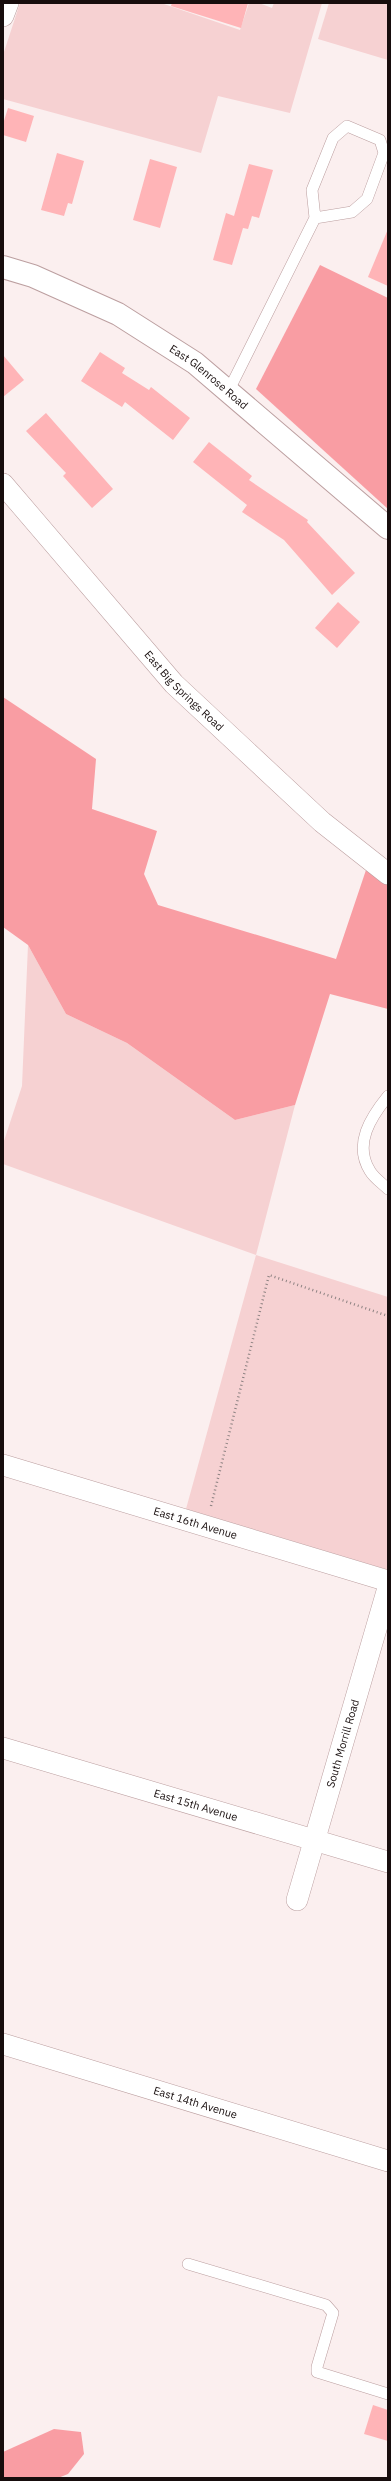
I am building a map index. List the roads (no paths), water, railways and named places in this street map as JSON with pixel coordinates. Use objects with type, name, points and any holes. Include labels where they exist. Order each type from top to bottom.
[{"type":"street","points":[[3,16],[8,3]]},
{"type":"street","name":"East Glenrose Road","points":[[3,267],[33,276],[118,314],[195,363],[388,528]]},
{"type":"street","name":"East Big Springs Road","points":[[3,484],[174,684],[322,822],[388,874]]},
{"type":"street","name":"East 16th Avenue","points":[[3,1465],[388,1581]]},
{"type":"street","name":"South Morrill Road","points":[[298,1900],[313,1841],[388,1588]]},
{"type":"street","name":"East 15th Avenue","points":[[3,1748],[388,1862]]},
{"type":"street","name":"East 14th Avenue","points":[[3,2044],[388,2161]]},
{"type":"lane","points":[[228,392],[315,218],[312,190],[333,138],[347,126],[380,140],[384,153],[367,199],[352,212],[315,218]]},
{"type":"lane","points":[[388,1096],[371,1118],[362,1147],[370,1172],[388,1189]]},
{"type":"lane","points":[[188,2264],[326,2305],[333,2313],[317,2367],[317,2372],[388,2394]]}]
